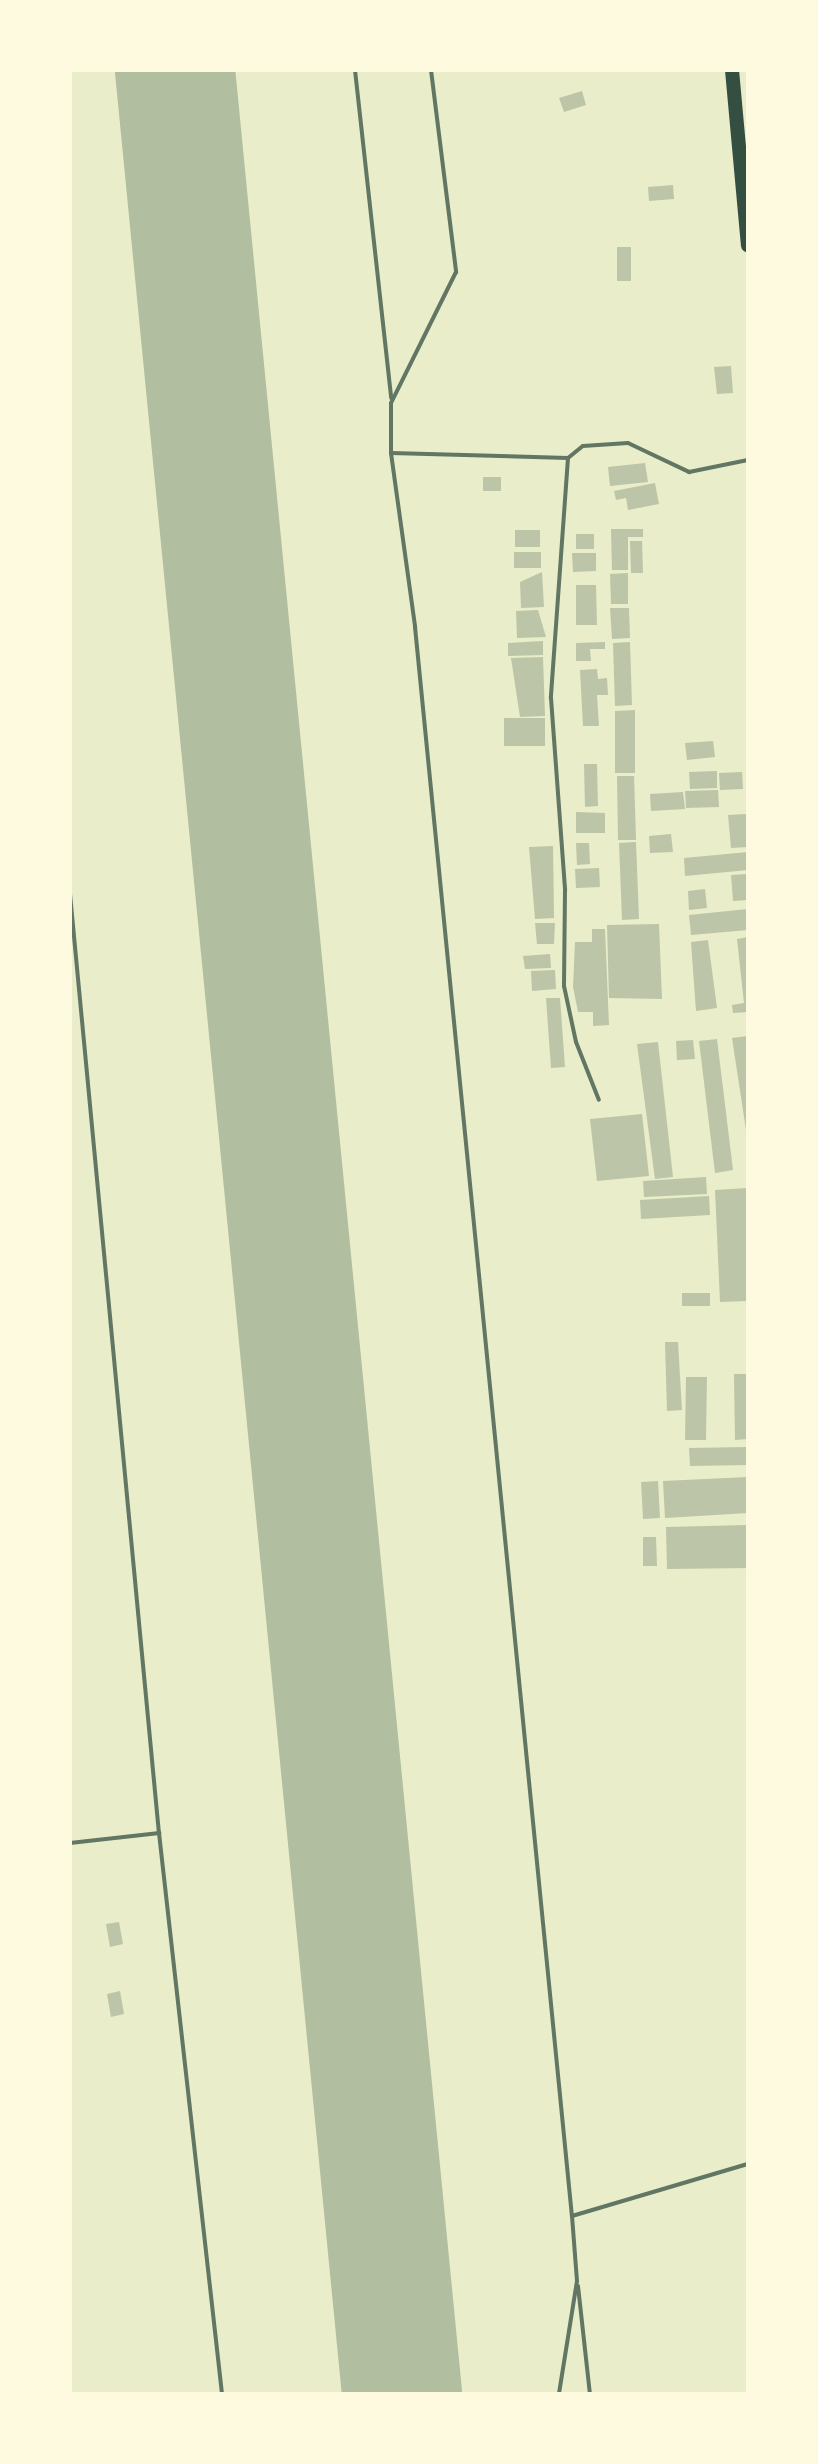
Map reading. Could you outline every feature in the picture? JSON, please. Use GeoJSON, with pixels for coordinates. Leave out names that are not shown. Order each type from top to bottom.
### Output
{"type":"FeatureCollection","features":[{"type":"Feature","properties":{"kind":"highway"},"geometry":{"type":"LineString","coordinates":[[732,70],[748,245]]}},
{"type":"Feature","properties":{"kind":"lane"},"geometry":{"type":"LineString","coordinates":[[355,70],[391,402],[391,453],[415,627],[590,2394]]}},
{"type":"Feature","properties":{"kind":"lane"},"geometry":{"type":"LineString","coordinates":[[391,402],[456,272],[431,70]]}},
{"type":"Feature","properties":{"kind":"lane"},"geometry":{"type":"LineString","coordinates":[[391,453],[568,458],[583,446],[628,443],[689,472],[748,460]]}},
{"type":"Feature","properties":{"kind":"lane"},"geometry":{"type":"LineString","coordinates":[[568,458],[552,698],[565,890],[564,986],[576,1042],[598,1100]]}},
{"type":"Feature","properties":{"kind":"lane"},"geometry":{"type":"LineString","coordinates":[[70,894],[159,1833],[222,2394]]}},
{"type":"Feature","properties":{"kind":"lane"},"geometry":{"type":"LineString","coordinates":[[70,1844],[159,1833]]}},
{"type":"Feature","properties":{"kind":"lane"},"geometry":{"type":"LineString","coordinates":[[572,2216],[748,2164]]}},
{"type":"Feature","properties":{"kind":"lane"},"geometry":{"type":"LineString","coordinates":[[559,2394],[577,2282]]}},
{"type":"Feature","properties":{"kind":"building"},"geometry":{"type":"Polygon","coordinates":[[[582,91],[586,105],[564,112],[559,98],[582,91]]]}},
{"type":"Feature","properties":{"kind":"building"},"geometry":{"type":"Polygon","coordinates":[[[673,185],[674,199],[649,201],[648,187],[673,185]]]}},
{"type":"Feature","properties":{"kind":"building"},"geometry":{"type":"Polygon","coordinates":[[[617,247],[631,247],[631,281],[617,281],[617,247]]]}},
{"type":"Feature","properties":{"kind":"building"},"geometry":{"type":"Polygon","coordinates":[[[731,366],[733,393],[717,394],[714,367],[731,366]]]}},
{"type":"Feature","properties":{"kind":"building"},"geometry":{"type":"Polygon","coordinates":[[[645,463],[648,482],[610,486],[608,467],[645,463]]]}},
{"type":"Feature","properties":{"kind":"building"},"geometry":{"type":"Polygon","coordinates":[[[483,477],[501,477],[501,491],[483,491],[483,477]]]}},
{"type":"Feature","properties":{"kind":"building"},"geometry":{"type":"Polygon","coordinates":[[[655,483],[659,504],[628,510],[626,498],[616,500],[614,491],[655,483]]]}},
{"type":"Feature","properties":{"kind":"building"},"geometry":{"type":"Polygon","coordinates":[[[611,529],[643,529],[643,537],[628,537],[628,570],[612,570],[611,529]]]}},
{"type":"Feature","properties":{"kind":"building"},"geometry":{"type":"Polygon","coordinates":[[[515,530],[540,530],[540,547],[515,547],[515,530]]]}},
{"type":"Feature","properties":{"kind":"building"},"geometry":{"type":"Polygon","coordinates":[[[576,534],[594,534],[594,549],[576,549],[576,534]]]}},
{"type":"Feature","properties":{"kind":"building"},"geometry":{"type":"Polygon","coordinates":[[[630,541],[642,541],[643,573],[631,573],[630,541]]]}},
{"type":"Feature","properties":{"kind":"building"},"geometry":{"type":"Polygon","coordinates":[[[514,552],[541,552],[541,568],[514,568],[514,552]]]}},
{"type":"Feature","properties":{"kind":"building"},"geometry":{"type":"Polygon","coordinates":[[[572,553],[596,553],[596,571],[573,572],[572,553]]]}},
{"type":"Feature","properties":{"kind":"building"},"geometry":{"type":"Polygon","coordinates":[[[542,572],[544,607],[521,608],[520,582],[542,572]]]}},
{"type":"Feature","properties":{"kind":"building"},"geometry":{"type":"Polygon","coordinates":[[[628,573],[628,604],[611,604],[610,574],[628,573]]]}},
{"type":"Feature","properties":{"kind":"building"},"geometry":{"type":"Polygon","coordinates":[[[576,585],[596,585],[597,625],[576,625],[576,585]]]}},
{"type":"Feature","properties":{"kind":"building"},"geometry":{"type":"Polygon","coordinates":[[[610,608],[629,608],[630,638],[612,639],[610,608]]]}},
{"type":"Feature","properties":{"kind":"building"},"geometry":{"type":"Polygon","coordinates":[[[538,610],[546,637],[517,638],[516,611],[538,610]]]}},
{"type":"Feature","properties":{"kind":"building"},"geometry":{"type":"Polygon","coordinates":[[[543,641],[543,655],[508,656],[508,643],[543,641]]]}},
{"type":"Feature","properties":{"kind":"building"},"geometry":{"type":"Polygon","coordinates":[[[605,642],[605,649],[590,649],[591,661],[576,661],[576,643],[605,642]]]}},
{"type":"Feature","properties":{"kind":"building"},"geometry":{"type":"Polygon","coordinates":[[[630,642],[632,705],[615,706],[613,643],[630,642]]]}},
{"type":"Feature","properties":{"kind":"building"},"geometry":{"type":"Polygon","coordinates":[[[543,657],[545,716],[520,717],[511,658],[543,657]]]}},
{"type":"Feature","properties":{"kind":"building"},"geometry":{"type":"Polygon","coordinates":[[[597,669],[598,679],[607,678],[608,695],[597,695],[599,726],[583,726],[580,670],[597,669]]]}},
{"type":"Feature","properties":{"kind":"building"},"geometry":{"type":"Polygon","coordinates":[[[635,710],[635,773],[615,773],[615,711],[635,710]]]}},
{"type":"Feature","properties":{"kind":"building"},"geometry":{"type":"Polygon","coordinates":[[[504,718],[545,718],[545,746],[504,746],[504,718]]]}},
{"type":"Feature","properties":{"kind":"building"},"geometry":{"type":"Polygon","coordinates":[[[713,741],[715,757],[687,760],[685,743],[713,741]]]}},
{"type":"Feature","properties":{"kind":"building"},"geometry":{"type":"Polygon","coordinates":[[[584,764],[597,764],[598,806],[585,807],[584,764]]]}},
{"type":"Feature","properties":{"kind":"building"},"geometry":{"type":"Polygon","coordinates":[[[717,771],[717,788],[690,789],[689,772],[717,771]]]}},
{"type":"Feature","properties":{"kind":"building"},"geometry":{"type":"Polygon","coordinates":[[[742,772],[743,789],[720,790],[719,773],[742,772]]]}},
{"type":"Feature","properties":{"kind":"building"},"geometry":{"type":"Polygon","coordinates":[[[617,776],[634,776],[636,840],[618,840],[617,776]]]}},
{"type":"Feature","properties":{"kind":"building"},"geometry":{"type":"Polygon","coordinates":[[[718,790],[719,807],[686,808],[685,791],[718,790]]]}},
{"type":"Feature","properties":{"kind":"building"},"geometry":{"type":"Polygon","coordinates":[[[683,792],[685,809],[651,811],[650,794],[683,792]]]}},
{"type":"Feature","properties":{"kind":"building"},"geometry":{"type":"Polygon","coordinates":[[[576,812],[605,813],[605,833],[576,833],[576,812]]]}},
{"type":"Feature","properties":{"kind":"building"},"geometry":{"type":"Polygon","coordinates":[[[746,814],[748,847],[731,848],[728,815],[746,814]]]}},
{"type":"Feature","properties":{"kind":"building"},"geometry":{"type":"Polygon","coordinates":[[[671,834],[673,852],[650,853],[649,836],[671,834]]]}},
{"type":"Feature","properties":{"kind":"building"},"geometry":{"type":"Polygon","coordinates":[[[636,842],[639,919],[622,920],[619,843],[636,842]]]}},
{"type":"Feature","properties":{"kind":"building"},"geometry":{"type":"Polygon","coordinates":[[[576,843],[589,843],[590,864],[577,865],[576,843]]]}},
{"type":"Feature","properties":{"kind":"building"},"geometry":{"type":"Polygon","coordinates":[[[553,846],[554,918],[535,919],[529,847],[553,846]]]}},
{"type":"Feature","properties":{"kind":"building"},"geometry":{"type":"Polygon","coordinates":[[[748,852],[748,870],[685,876],[684,858],[748,852]]]}},
{"type":"Feature","properties":{"kind":"building"},"geometry":{"type":"Polygon","coordinates":[[[599,868],[600,887],[576,888],[575,869],[599,868]]]}},
{"type":"Feature","properties":{"kind":"building"},"geometry":{"type":"Polygon","coordinates":[[[748,874],[748,900],[733,901],[731,875],[748,874]]]}},
{"type":"Feature","properties":{"kind":"building"},"geometry":{"type":"Polygon","coordinates":[[[705,889],[707,908],[689,910],[688,891],[705,889]]]}},
{"type":"Feature","properties":{"kind":"building"},"geometry":{"type":"Polygon","coordinates":[[[748,909],[748,930],[691,935],[689,915],[748,909]]]}},
{"type":"Feature","properties":{"kind":"building"},"geometry":{"type":"Polygon","coordinates":[[[535,923],[555,923],[554,944],[537,944],[535,923]]]}},
{"type":"Feature","properties":{"kind":"building"},"geometry":{"type":"Polygon","coordinates":[[[659,924],[662,999],[609,998],[607,925],[659,924]]]}},
{"type":"Feature","properties":{"kind":"building"},"geometry":{"type":"Polygon","coordinates":[[[592,929],[605,929],[609,1025],[593,1026],[593,1012],[578,1012],[573,987],[575,942],[592,942],[592,929]]]}},
{"type":"Feature","properties":{"kind":"building"},"geometry":{"type":"Polygon","coordinates":[[[748,937],[748,1012],[733,1013],[732,1005],[744,1003],[737,939],[748,937]]]}},
{"type":"Feature","properties":{"kind":"building"},"geometry":{"type":"Polygon","coordinates":[[[708,940],[717,1008],[696,1011],[691,942],[708,940]]]}},
{"type":"Feature","properties":{"kind":"building"},"geometry":{"type":"Polygon","coordinates":[[[550,954],[551,968],[525,969],[523,956],[550,954]]]}},
{"type":"Feature","properties":{"kind":"building"},"geometry":{"type":"Polygon","coordinates":[[[555,970],[556,989],[532,991],[531,971],[555,970]]]}},
{"type":"Feature","properties":{"kind":"building"},"geometry":{"type":"Polygon","coordinates":[[[546,998],[560,998],[565,1067],[551,1068],[546,998]]]}},
{"type":"Feature","properties":{"kind":"building"},"geometry":{"type":"Polygon","coordinates":[[[748,1036],[748,1130],[746,1130],[732,1038],[748,1036]]]}},
{"type":"Feature","properties":{"kind":"building"},"geometry":{"type":"Polygon","coordinates":[[[717,1039],[733,1170],[715,1173],[699,1041],[717,1039]]]}},
{"type":"Feature","properties":{"kind":"building"},"geometry":{"type":"Polygon","coordinates":[[[693,1040],[695,1059],[677,1060],[676,1041],[693,1040]]]}},
{"type":"Feature","properties":{"kind":"building"},"geometry":{"type":"Polygon","coordinates":[[[658,1042],[673,1177],[655,1179],[637,1044],[658,1042]]]}},
{"type":"Feature","properties":{"kind":"building"},"geometry":{"type":"Polygon","coordinates":[[[642,1114],[649,1176],[597,1181],[590,1119],[642,1114]]]}},
{"type":"Feature","properties":{"kind":"building"},"geometry":{"type":"Polygon","coordinates":[[[706,1177],[707,1194],[644,1197],[643,1181],[706,1177]]]}},
{"type":"Feature","properties":{"kind":"building"},"geometry":{"type":"Polygon","coordinates":[[[748,1188],[748,1301],[720,1302],[715,1190],[748,1188]]]}},
{"type":"Feature","properties":{"kind":"building"},"geometry":{"type":"Polygon","coordinates":[[[709,1196],[710,1215],[641,1219],[640,1200],[709,1196]]]}},
{"type":"Feature","properties":{"kind":"building"},"geometry":{"type":"Polygon","coordinates":[[[682,1293],[710,1293],[710,1306],[682,1306],[682,1293]]]}},
{"type":"Feature","properties":{"kind":"building"},"geometry":{"type":"Polygon","coordinates":[[[665,1342],[678,1342],[682,1410],[667,1411],[665,1342]]]}},
{"type":"Feature","properties":{"kind":"building"},"geometry":{"type":"Polygon","coordinates":[[[734,1374],[748,1374],[748,1439],[735,1440],[734,1374]]]}},
{"type":"Feature","properties":{"kind":"building"},"geometry":{"type":"Polygon","coordinates":[[[686,1377],[707,1377],[706,1440],[685,1440],[686,1377]]]}},
{"type":"Feature","properties":{"kind":"building"},"geometry":{"type":"Polygon","coordinates":[[[748,1447],[748,1465],[690,1466],[689,1448],[748,1447]]]}},
{"type":"Feature","properties":{"kind":"building"},"geometry":{"type":"Polygon","coordinates":[[[748,1477],[748,1513],[665,1518],[663,1481],[748,1477]]]}},
{"type":"Feature","properties":{"kind":"building"},"geometry":{"type":"Polygon","coordinates":[[[658,1481],[660,1518],[643,1519],[641,1482],[658,1481]]]}},
{"type":"Feature","properties":{"kind":"building"},"geometry":{"type":"Polygon","coordinates":[[[748,1525],[748,1568],[667,1569],[666,1527],[748,1525]]]}},
{"type":"Feature","properties":{"kind":"building"},"geometry":{"type":"Polygon","coordinates":[[[643,1537],[656,1537],[657,1566],[643,1566],[643,1537]]]}},
{"type":"Feature","properties":{"kind":"building"},"geometry":{"type":"Polygon","coordinates":[[[119,1922],[123,1944],[110,1947],[106,1924],[119,1922]]]}},
{"type":"Feature","properties":{"kind":"building"},"geometry":{"type":"Polygon","coordinates":[[[120,1991],[124,2014],[111,2017],[107,1994],[120,1991]]]}},
{"type":"Feature","properties":{"kind":"runway"},"geometry":{"type":"LineString","coordinates":[[175,70],[402,2394]]}}]}
